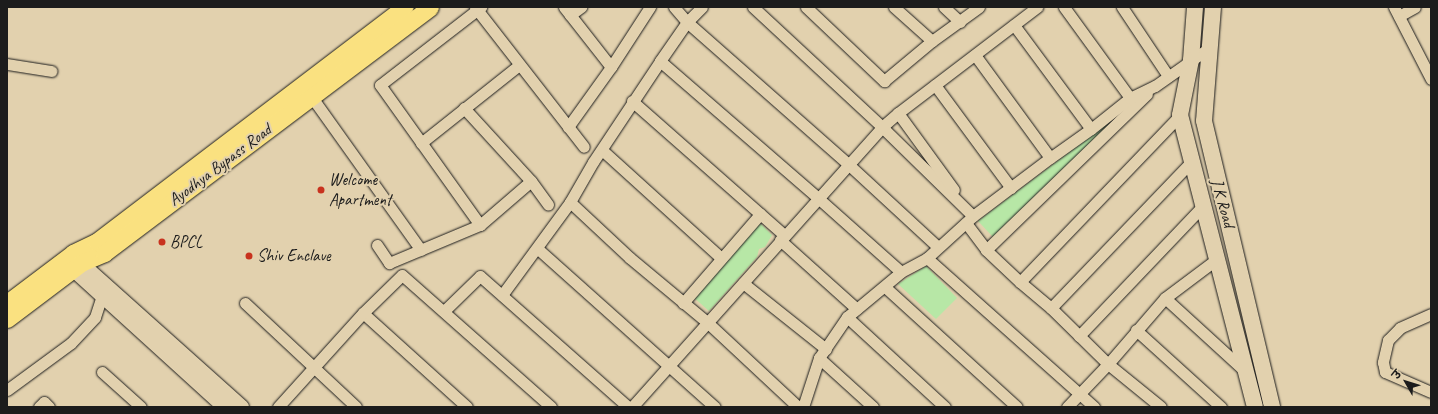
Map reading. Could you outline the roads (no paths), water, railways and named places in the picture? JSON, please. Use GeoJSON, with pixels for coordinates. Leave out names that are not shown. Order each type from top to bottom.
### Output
{"type":"FeatureCollection","features":[{"type":"Feature","properties":{"kind":"main road","name":"Ayodhya Bypass Road"},"geometry":{"type":"LineString","coordinates":[[7,319],[96,242],[405,7]]}},
{"type":"Feature","properties":{"kind":"main road","name":"Ayodhya Bypass Road"},"geometry":{"type":"LineString","coordinates":[[7,303],[72,262],[104,253],[430,7]]}},
{"type":"Feature","properties":{"kind":"main road"},"geometry":{"type":"LineString","coordinates":[[1195,8],[1213,8]]}},
{"type":"Feature","properties":{"kind":"main road","name":"J K Road"},"geometry":{"type":"LineString","coordinates":[[1195,8],[1191,60],[1180,115],[1218,258],[1255,407]]}},
{"type":"Feature","properties":{"kind":"main road","name":"J K Road"},"geometry":{"type":"LineString","coordinates":[[1213,8],[1204,121],[1272,407]]}},
{"type":"Feature","properties":{"kind":"street"},"geometry":{"type":"LineString","coordinates":[[581,7],[567,11],[611,66]]}},
{"type":"Feature","properties":{"kind":"street"},"geometry":{"type":"LineString","coordinates":[[568,127],[650,7]]}},
{"type":"Feature","properties":{"kind":"street"},"geometry":{"type":"LineString","coordinates":[[674,7],[687,22],[848,164],[938,247]]}},
{"type":"Feature","properties":{"kind":"street"},"geometry":{"type":"LineString","coordinates":[[502,295],[538,248],[570,202],[632,101],[687,22],[702,7]]}},
{"type":"Feature","properties":{"kind":"street"},"geometry":{"type":"LineString","coordinates":[[753,7],[882,127],[970,220]]}},
{"type":"Feature","properties":{"kind":"street"},"geometry":{"type":"LineString","coordinates":[[806,7],[884,81],[932,41],[979,7]]}},
{"type":"Feature","properties":{"kind":"street"},"geometry":{"type":"LineString","coordinates":[[894,7],[932,41]]}},
{"type":"Feature","properties":{"kind":"street"},"geometry":{"type":"LineString","coordinates":[[944,7],[960,22]]}},
{"type":"Feature","properties":{"kind":"street"},"geometry":{"type":"LineString","coordinates":[[632,407],[668,364],[708,323],[882,127],[898,113],[1037,7]]}},
{"type":"Feature","properties":{"kind":"street"},"geometry":{"type":"LineString","coordinates":[[1064,7],[1130,98]]}},
{"type":"Feature","properties":{"kind":"street"},"geometry":{"type":"LineString","coordinates":[[1415,7],[1397,12],[1431,79]]}},
{"type":"Feature","properties":{"kind":"street"},"geometry":{"type":"LineString","coordinates":[[480,225],[380,85],[478,8],[519,65],[584,147]]}},
{"type":"Feature","properties":{"kind":"street"},"geometry":{"type":"LineString","coordinates":[[1127,9],[1168,76]]}},
{"type":"Feature","properties":{"kind":"street"},"geometry":{"type":"LineString","coordinates":[[1014,25],[1091,129]]}},
{"type":"Feature","properties":{"kind":"street"},"geometry":{"type":"LineString","coordinates":[[986,250],[1155,86],[1209,48]]}},
{"type":"Feature","properties":{"kind":"street"},"geometry":{"type":"LineString","coordinates":[[975,54],[1050,158]]}},
{"type":"Feature","properties":{"kind":"street"},"geometry":{"type":"LineString","coordinates":[[660,61],[901,272]]}},
{"type":"Feature","properties":{"kind":"street"},"geometry":{"type":"LineString","coordinates":[[7,64],[51,71]]}},
{"type":"Feature","properties":{"kind":"street"},"geometry":{"type":"LineString","coordinates":[[421,143],[519,65]]}},
{"type":"Feature","properties":{"kind":"street"},"geometry":{"type":"LineString","coordinates":[[935,85],[1011,188]]}},
{"type":"Feature","properties":{"kind":"street"},"geometry":{"type":"LineString","coordinates":[[803,407],[822,354],[847,317],[885,287],[901,272],[927,258],[970,220],[1130,98],[1155,86]]}},
{"type":"Feature","properties":{"kind":"street"},"geometry":{"type":"LineString","coordinates":[[311,96],[421,250]]}},
{"type":"Feature","properties":{"kind":"street"},"geometry":{"type":"LineString","coordinates":[[632,101],[760,214],[782,238],[857,309]]}},
{"type":"Feature","properties":{"kind":"street"},"geometry":{"type":"LineString","coordinates":[[464,108],[530,181],[548,204]]}},
{"type":"Feature","properties":{"kind":"street"},"geometry":{"type":"LineString","coordinates":[[898,113],[970,220],[986,250],[1020,282],[1051,308],[1108,364],[1161,407]]}},
{"type":"Feature","properties":{"kind":"street"},"geometry":{"type":"LineString","coordinates":[[1020,282],[1180,115]]}},
{"type":"Feature","properties":{"kind":"street"},"geometry":{"type":"LineString","coordinates":[[602,150],[721,258]]}},
{"type":"Feature","properties":{"kind":"street"},"geometry":{"type":"LineString","coordinates":[[1051,308],[1192,161]]}},
{"type":"Feature","properties":{"kind":"street"},"geometry":{"type":"LineString","coordinates":[[377,245],[389,263],[421,250],[480,225],[530,181]]}},
{"type":"Feature","properties":{"kind":"street"},"geometry":{"type":"LineString","coordinates":[[570,202],[630,258],[708,323],[798,407]]}},
{"type":"Feature","properties":{"kind":"street"},"geometry":{"type":"LineString","coordinates":[[1079,336],[1203,206]]}},
{"type":"Feature","properties":{"kind":"street"},"geometry":{"type":"LineString","coordinates":[[684,303],[760,214]]}},
{"type":"Feature","properties":{"kind":"street"},"geometry":{"type":"LineString","coordinates":[[538,248],[715,407]]}},
{"type":"Feature","properties":{"kind":"street"},"geometry":{"type":"LineString","coordinates":[[927,258],[1094,407]]}},
{"type":"Feature","properties":{"kind":"street"},"geometry":{"type":"LineString","coordinates":[[1067,407],[1108,364],[1165,298],[1218,258]]}},
{"type":"Feature","properties":{"kind":"street"},"geometry":{"type":"LineString","coordinates":[[72,262],[224,407]]}},
{"type":"Feature","properties":{"kind":"street"},"geometry":{"type":"LineString","coordinates":[[278,407],[364,313],[402,275],[551,407]]}},
{"type":"Feature","properties":{"kind":"street"},"geometry":{"type":"LineString","coordinates":[[444,312],[480,276],[628,407]]}},
{"type":"Feature","properties":{"kind":"street"},"geometry":{"type":"LineString","coordinates":[[743,284],[822,354],[873,407]]}},
{"type":"Feature","properties":{"kind":"street"},"geometry":{"type":"LineString","coordinates":[[885,287],[1017,407]]}},
{"type":"Feature","properties":{"kind":"street"},"geometry":{"type":"LineString","coordinates":[[7,390],[70,343],[94,317],[104,291]]}},
{"type":"Feature","properties":{"kind":"street"},"geometry":{"type":"LineString","coordinates":[[104,291],[242,407]]}},
{"type":"Feature","properties":{"kind":"street"},"geometry":{"type":"LineString","coordinates":[[1165,298],[1245,371]]}},
{"type":"Feature","properties":{"kind":"street"},"geometry":{"type":"LineString","coordinates":[[245,303],[356,407]]}},
{"type":"Feature","properties":{"kind":"street"},"geometry":{"type":"LineString","coordinates":[[364,313],[467,407]]}},
{"type":"Feature","properties":{"kind":"street"},"geometry":{"type":"LineString","coordinates":[[1431,314],[1400,328],[1388,340],[1383,362],[1385,372],[1431,392]]}},
{"type":"Feature","properties":{"kind":"street"},"geometry":{"type":"LineString","coordinates":[[847,317],[945,407]]}},
{"type":"Feature","properties":{"kind":"street"},"geometry":{"type":"LineString","coordinates":[[1136,330],[1221,407]]}},
{"type":"Feature","properties":{"kind":"street"},"geometry":{"type":"LineString","coordinates":[[102,372],[141,407]]}},
{"type":"Feature","properties":{"kind":"place","name":"Welcome Apartment"},"geometry":{"type":"Point","coordinates":[321,190]}},
{"type":"Feature","properties":{"kind":"place","name":"BPCL"},"geometry":{"type":"Point","coordinates":[162,242]}},
{"type":"Feature","properties":{"kind":"place","name":"Shiv Enclave"},"geometry":{"type":"Point","coordinates":[249,256]}}]}
